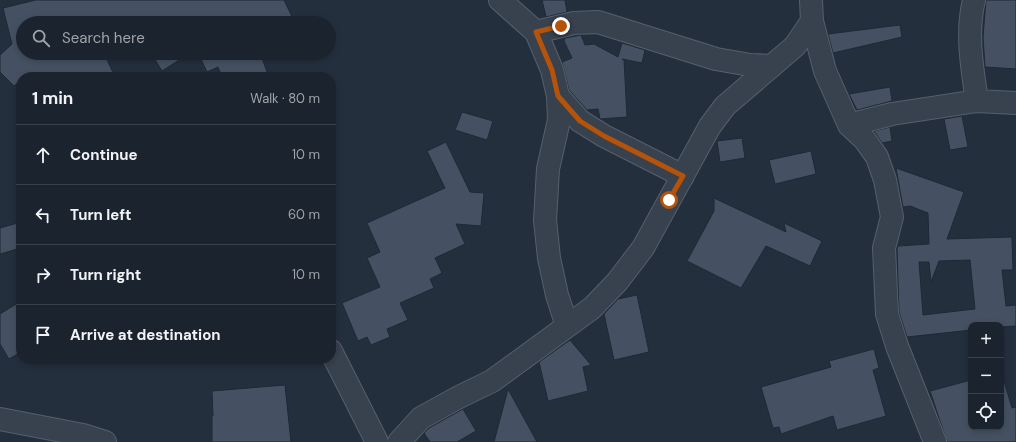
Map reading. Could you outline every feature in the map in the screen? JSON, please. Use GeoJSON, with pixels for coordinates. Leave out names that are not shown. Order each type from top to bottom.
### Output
{"type":"FeatureCollection","features":[{"type":"Feature","properties":{"kind":"street"},"geometry":{"type":"LineString","coordinates":[[500,0],[536,32],[552,70],[558,96],[559,120],[548,169],[545,220],[557,295],[567,326]]}},
{"type":"Feature","properties":{"kind":"street"},"geometry":{"type":"LineString","coordinates":[[974,0],[971,15],[973,73],[977,100]]}},
{"type":"Feature","properties":{"kind":"street"},"geometry":{"type":"LineString","coordinates":[[399,442],[421,418],[492,381],[592,308],[643,248],[710,126],[725,106],[796,46],[811,10]]}},
{"type":"Feature","properties":{"kind":"street"},"geometry":{"type":"LineString","coordinates":[[811,10],[825,71],[849,125],[865,140],[877,157],[885,180],[892,217],[884,248],[887,314],[897,346],[935,442]]}},
{"type":"Feature","properties":{"kind":"street"},"geometry":{"type":"LineString","coordinates":[[536,32],[574,23],[598,22],[716,59],[750,65],[772,66]]}},
{"type":"Feature","properties":{"kind":"street"},"geometry":{"type":"LineString","coordinates":[[558,96],[580,121],[604,136],[683,176]]}},
{"type":"Feature","properties":{"kind":"street"},"geometry":{"type":"LineString","coordinates":[[849,125],[892,114],[977,100],[1016,103]]}},
{"type":"Feature","properties":{"kind":"street"},"geometry":{"type":"LineString","coordinates":[[336,361],[377,442]]}},
{"type":"Feature","properties":{"kind":"street"},"geometry":{"type":"LineString","coordinates":[[0,419],[83,435],[105,442]]}},
{"type":"Feature","properties":{"kind":"building"},"geometry":{"type":"Polygon","coordinates":[[[36,0],[284,0],[292,16],[16,16],[16,60],[107,60],[113,72],[16,72],[16,84],[14,86],[0,72],[0,55],[12,44],[3,8],[36,0]]]}},
{"type":"Feature","properties":{"kind":"building"},"geometry":{"type":"Polygon","coordinates":[[[542,0],[565,0],[567,12],[546,17],[542,0]]]}},
{"type":"Feature","properties":{"kind":"building"},"geometry":{"type":"Polygon","coordinates":[[[986,0],[1016,0],[1016,69],[985,67],[983,37],[986,0]]]}},
{"type":"Feature","properties":{"kind":"building"},"geometry":{"type":"Polygon","coordinates":[[[900,25],[902,37],[833,53],[828,34],[900,25]]]}},
{"type":"Feature","properties":{"kind":"building"},"geometry":{"type":"Polygon","coordinates":[[[581,35],[585,45],[594,44],[618,57],[622,43],[645,50],[642,63],[622,59],[624,60],[627,117],[600,119],[598,109],[587,110],[569,90],[562,62],[572,58],[564,41],[565,38],[581,35]]]}},
{"type":"Feature","properties":{"kind":"building"},"geometry":{"type":"Polygon","coordinates":[[[155,60],[179,60],[162,71],[155,60]]]}},
{"type":"Feature","properties":{"kind":"building"},"geometry":{"type":"Polygon","coordinates":[[[201,60],[263,60],[267,72],[220,72],[218,67],[207,72],[201,60]]]}},
{"type":"Feature","properties":{"kind":"building"},"geometry":{"type":"Polygon","coordinates":[[[890,87],[892,101],[857,110],[849,94],[890,87]]]}},
{"type":"Feature","properties":{"kind":"building"},"geometry":{"type":"Polygon","coordinates":[[[462,112],[493,121],[487,140],[455,130],[462,112]]]}},
{"type":"Feature","properties":{"kind":"building"},"geometry":{"type":"Polygon","coordinates":[[[962,116],[968,147],[950,150],[944,119],[962,116]]]}},
{"type":"Feature","properties":{"kind":"building"},"geometry":{"type":"Polygon","coordinates":[[[890,127],[892,141],[882,143],[874,131],[890,127]]]}},
{"type":"Feature","properties":{"kind":"building"},"geometry":{"type":"Polygon","coordinates":[[[742,138],[745,158],[720,162],[717,141],[742,138]]]}},
{"type":"Feature","properties":{"kind":"building"},"geometry":{"type":"Polygon","coordinates":[[[446,142],[470,192],[484,193],[481,226],[456,224],[465,244],[435,258],[442,273],[430,279],[434,288],[400,303],[408,320],[387,329],[390,337],[371,345],[367,337],[358,341],[342,303],[380,287],[367,258],[380,252],[367,223],[445,188],[427,151],[446,142]]]}},
{"type":"Feature","properties":{"kind":"building"},"geometry":{"type":"Polygon","coordinates":[[[811,151],[816,174],[775,184],[769,160],[811,151]]]}},
{"type":"Feature","properties":{"kind":"building"},"geometry":{"type":"Polygon","coordinates":[[[896,168],[964,192],[947,239],[1012,237],[1013,270],[1002,270],[1006,306],[1016,305],[1016,326],[1004,327],[1004,322],[968,322],[968,330],[907,337],[899,312],[897,249],[898,246],[929,244],[928,213],[910,206],[903,207],[896,168]],[[970,260],[939,261],[931,282],[929,262],[919,262],[923,315],[975,309],[970,260]]]}},
{"type":"Feature","properties":{"kind":"building"},"geometry":{"type":"Polygon","coordinates":[[[714,198],[786,232],[784,223],[822,241],[810,266],[766,246],[741,288],[687,261],[714,211],[714,198]]]}},
{"type":"Feature","properties":{"kind":"building"},"geometry":{"type":"Polygon","coordinates":[[[16,223],[16,249],[0,254],[0,228],[16,223]]]}},
{"type":"Feature","properties":{"kind":"building"},"geometry":{"type":"Polygon","coordinates":[[[637,295],[649,352],[614,360],[604,314],[618,299],[637,295]]]}},
{"type":"Feature","properties":{"kind":"building"},"geometry":{"type":"Polygon","coordinates":[[[16,304],[16,355],[9,359],[0,344],[0,314],[16,304]]]}},
{"type":"Feature","properties":{"kind":"building"},"geometry":{"type":"Polygon","coordinates":[[[570,340],[591,365],[583,367],[588,391],[548,401],[539,362],[570,340]]]}},
{"type":"Feature","properties":{"kind":"building"},"geometry":{"type":"Polygon","coordinates":[[[874,349],[879,368],[873,370],[886,416],[837,430],[833,416],[781,434],[779,427],[773,428],[761,387],[831,367],[829,361],[874,349]]]}},
{"type":"Feature","properties":{"kind":"building"},"geometry":{"type":"Polygon","coordinates":[[[968,381],[968,430],[1004,430],[1004,381],[1012,408],[1016,407],[1016,442],[947,442],[930,391],[968,381]]]}},
{"type":"Feature","properties":{"kind":"building"},"geometry":{"type":"Polygon","coordinates":[[[285,385],[291,442],[212,442],[212,391],[285,385]]]}},
{"type":"Feature","properties":{"kind":"building"},"geometry":{"type":"Polygon","coordinates":[[[508,389],[537,442],[494,442],[508,389]]]}},
{"type":"Feature","properties":{"kind":"building"},"geometry":{"type":"Polygon","coordinates":[[[463,409],[476,431],[457,442],[430,442],[424,433],[429,428],[463,409]]]}},
{"type":"Feature","properties":{"kind":"route"},"geometry":{"type":"LineString","coordinates":[[561,26],[536,32],[552,70],[558,96],[580,121],[604,136],[683,176],[669,200]]}}]}
